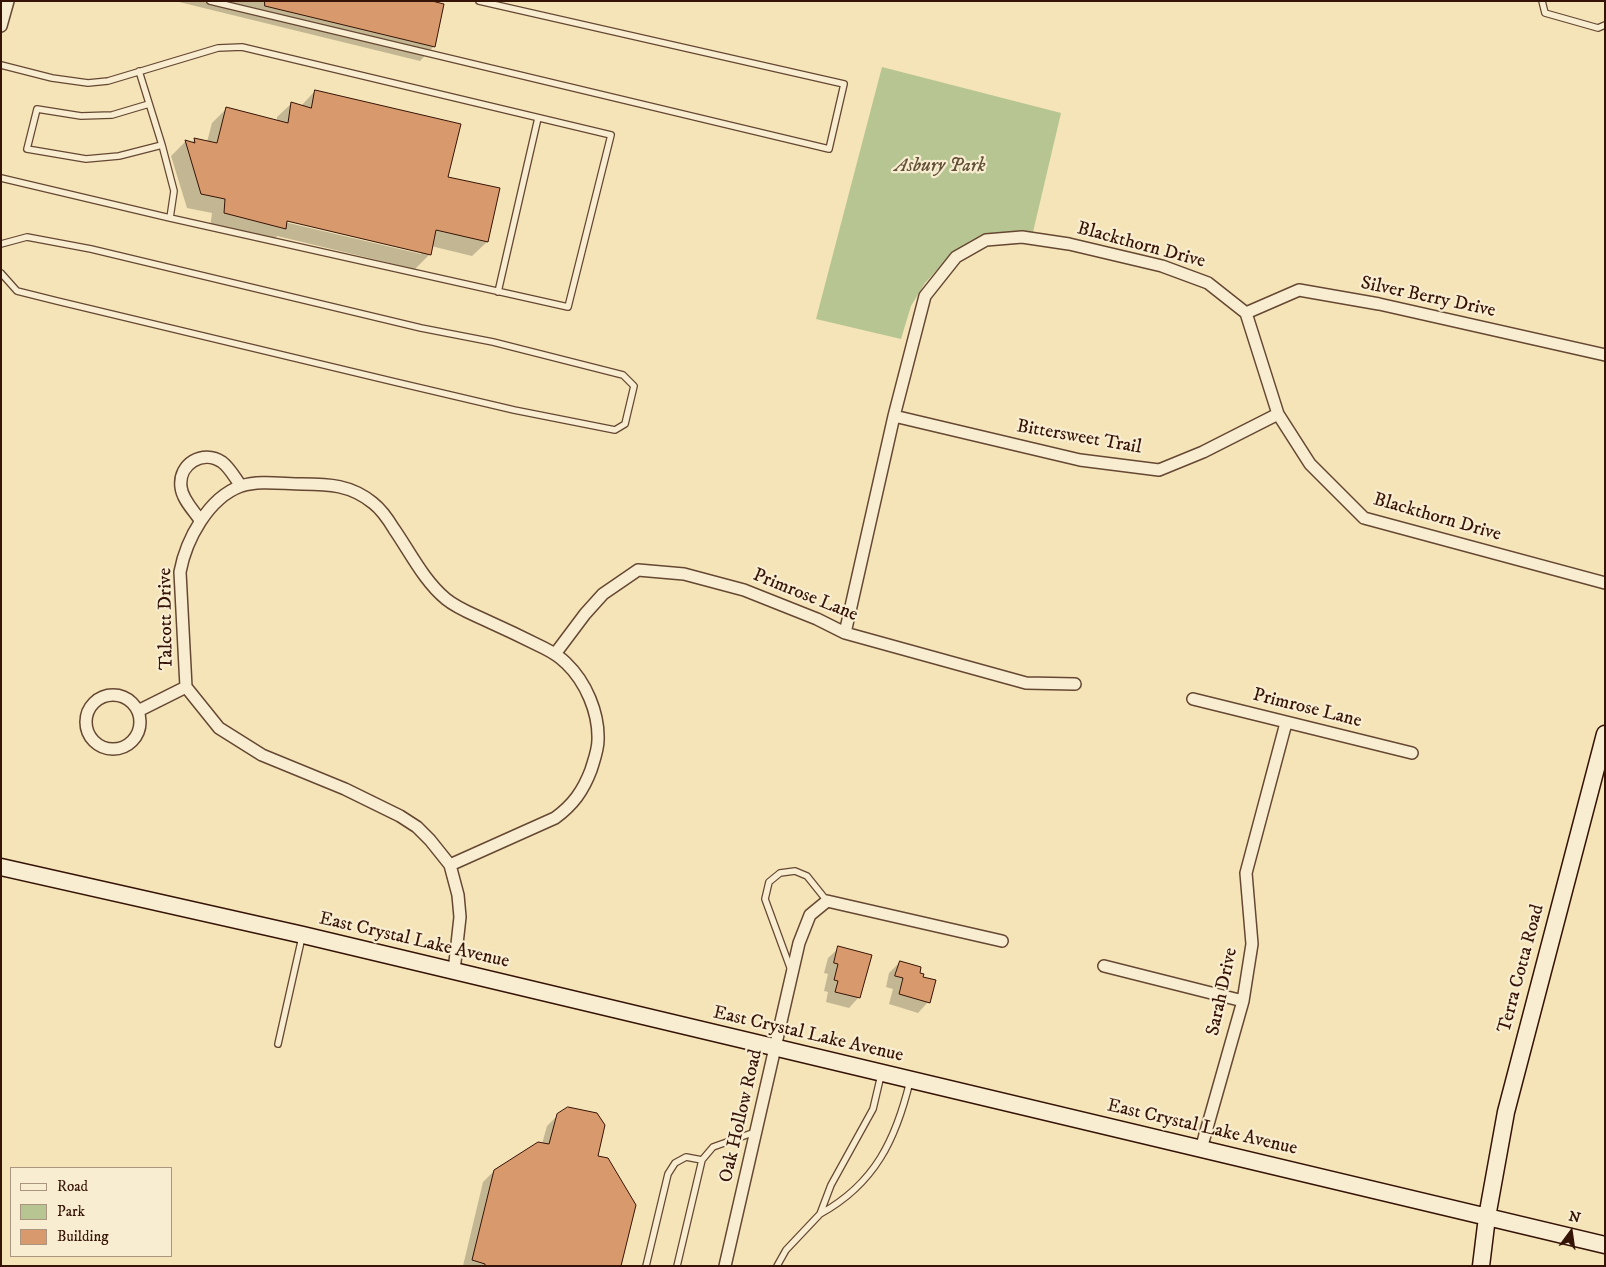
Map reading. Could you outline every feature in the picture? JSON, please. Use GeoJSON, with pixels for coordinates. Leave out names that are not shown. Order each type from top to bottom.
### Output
{"type":"FeatureCollection","features":[{"type":"Feature","properties":{"kind":"street"},"geometry":{"type":"LineString","coordinates":[[1,26],[8,1]]}},
{"type":"Feature","properties":{"kind":"street","name":"Blackthorn Drive"},"geometry":{"type":"LineString","coordinates":[[845,633],[894,416],[926,296],[956,257],[986,240],[1022,237],[1069,244],[1162,266],[1208,283],[1246,313],[1278,414],[1310,464],[1364,518],[1605,583]]}},
{"type":"Feature","properties":{"kind":"street","name":"Silver Berry Drive"},"geometry":{"type":"LineString","coordinates":[[1246,313],[1299,290],[1379,304],[1605,355]]}},
{"type":"Feature","properties":{"kind":"street","name":"Bittersweet Trail"},"geometry":{"type":"LineString","coordinates":[[894,416],[1080,460],[1159,470],[1203,452],[1278,414]]}},
{"type":"Feature","properties":{"kind":"street"},"geometry":{"type":"LineString","coordinates":[[200,520],[182,493],[180,486],[184,472],[190,462],[203,457],[221,461],[227,466],[241,486]]}},
{"type":"Feature","properties":{"kind":"street","name":"Talcott Drive"},"geometry":{"type":"LineString","coordinates":[[258,483],[331,484],[358,492],[381,510],[426,577],[446,599],[459,608],[555,654],[575,673],[589,699],[597,722],[597,749],[582,792],[568,809],[555,818],[450,865],[430,840],[400,816],[345,788],[262,755],[219,728],[186,687],[180,572],[187,547],[200,520],[219,501],[241,486],[258,483]]}},
{"type":"Feature","properties":{"kind":"street","name":"Primrose Lane"},"geometry":{"type":"LineString","coordinates":[[555,654],[585,614],[603,594],[638,570],[684,574],[744,590],[817,619],[845,633],[1026,683],[1075,684]]}},
{"type":"Feature","properties":{"kind":"street"},"geometry":{"type":"LineString","coordinates":[[138,711],[186,687]]}},
{"type":"Feature","properties":{"kind":"street"},"geometry":{"type":"LineString","coordinates":[[119,696],[134,704],[138,711],[139,729],[135,738],[129,744],[120,748],[103,746],[95,742],[90,734],[87,726],[87,717],[95,702],[102,697],[119,696]]}},
{"type":"Feature","properties":{"kind":"street","name":"Primrose Lane"},"geometry":{"type":"LineString","coordinates":[[1193,699],[1412,753]]}},
{"type":"Feature","properties":{"kind":"street","name":"Sarah Drive"},"geometry":{"type":"LineString","coordinates":[[1201,1149],[1243,1001],[1252,944],[1246,873],[1286,723]]}},
{"type":"Feature","properties":{"kind":"street","name":"Terra Cotta Road"},"geometry":{"type":"LineString","coordinates":[[1481,1266],[1487,1217],[1506,1112],[1605,734]]}},
{"type":"Feature","properties":{"kind":"street"},"geometry":{"type":"LineString","coordinates":[[450,865],[458,895],[460,917],[454,971]]}},
{"type":"Feature","properties":{"kind":"street","name":"East Crystal Lake Avenue"},"geometry":{"type":"LineString","coordinates":[[1,867],[303,935],[1605,1245]]}},
{"type":"Feature","properties":{"kind":"street"},"geometry":{"type":"LineString","coordinates":[[828,901],[1002,942]]}},
{"type":"Feature","properties":{"kind":"street","name":"Oak Hollow Road"},"geometry":{"type":"LineString","coordinates":[[725,1266],[799,943],[810,915],[828,901]]}},
{"type":"Feature","properties":{"kind":"street"},"geometry":{"type":"LineString","coordinates":[[1104,966],[1243,1001]]}},
{"type":"Feature","properties":{"kind":"lane"},"geometry":{"type":"LineString","coordinates":[[210,1],[829,149],[844,84],[478,1]]}},
{"type":"Feature","properties":{"kind":"lane"},"geometry":{"type":"LineString","coordinates":[[1542,1],[1545,13],[1598,28],[1605,25]]}},
{"type":"Feature","properties":{"kind":"lane"},"geometry":{"type":"LineString","coordinates":[[1,65],[52,78],[88,83],[108,81],[218,48],[242,47],[611,135],[568,307],[170,218],[1,178]]}},
{"type":"Feature","properties":{"kind":"lane"},"geometry":{"type":"LineString","coordinates":[[139,71],[174,191],[170,218]]}},
{"type":"Feature","properties":{"kind":"lane"},"geometry":{"type":"LineString","coordinates":[[149,104],[112,115],[81,116],[37,109],[27,149],[86,159],[119,156],[162,145]]}},
{"type":"Feature","properties":{"kind":"lane"},"geometry":{"type":"LineString","coordinates":[[498,292],[538,118]]}},
{"type":"Feature","properties":{"kind":"lane"},"geometry":{"type":"LineString","coordinates":[[1,244],[27,237],[91,249],[412,326],[493,342],[623,375],[634,386],[625,424],[615,430],[413,387],[17,291],[1,273]]}},
{"type":"Feature","properties":{"kind":"lane"},"geometry":{"type":"LineString","coordinates":[[792,974],[765,899],[769,882],[780,873],[795,871],[807,876],[828,901]]}},
{"type":"Feature","properties":{"kind":"lane"},"geometry":{"type":"LineString","coordinates":[[278,1044],[303,935]]}},
{"type":"Feature","properties":{"kind":"lane"},"geometry":{"type":"LineString","coordinates":[[820,1214],[831,1185],[873,1109],[881,1073]]}},
{"type":"Feature","properties":{"kind":"lane"},"geometry":{"type":"LineString","coordinates":[[776,1266],[786,1250],[820,1214],[836,1205],[858,1188],[875,1167],[888,1146],[902,1112],[910,1080]]}},
{"type":"Feature","properties":{"kind":"lane"},"geometry":{"type":"LineString","coordinates":[[677,1266],[702,1160],[713,1147],[756,1132]]}},
{"type":"Feature","properties":{"kind":"lane"},"geometry":{"type":"LineString","coordinates":[[646,1266],[668,1174],[676,1163],[686,1157],[702,1160]]}},
{"type":"Feature","properties":{"kind":"green space","name":"Asbury Park"},"geometry":{"type":"Polygon","coordinates":[[[882,67],[1061,113],[1033,232],[984,237],[952,253],[925,283],[911,306],[901,339],[816,319],[882,67]]]}},
{"type":"Feature","properties":{"kind":"building"},"geometry":{"type":"Polygon","coordinates":[[[265,1],[432,1],[444,4],[435,47],[265,6],[265,1]]]}},
{"type":"Feature","properties":{"kind":"building"},"geometry":{"type":"Polygon","coordinates":[[[315,90],[461,124],[448,177],[500,188],[488,242],[436,230],[431,255],[287,221],[286,229],[224,213],[225,199],[201,194],[185,140],[195,143],[194,138],[217,143],[226,107],[288,123],[291,102],[311,108],[315,90]]]}},
{"type":"Feature","properties":{"kind":"building"},"geometry":{"type":"Polygon","coordinates":[[[838,946],[872,955],[860,998],[835,992],[838,981],[834,980],[838,964],[834,963],[838,946]]]}},
{"type":"Feature","properties":{"kind":"building"},"geometry":{"type":"Polygon","coordinates":[[[900,961],[921,967],[920,973],[924,974],[923,977],[936,980],[930,1003],[899,994],[903,978],[895,976],[900,961]]]}},
{"type":"Feature","properties":{"kind":"building"},"geometry":{"type":"Polygon","coordinates":[[[568,1107],[597,1113],[605,1125],[598,1156],[608,1158],[636,1205],[621,1266],[485,1266],[485,1264],[472,1260],[494,1170],[538,1142],[549,1144],[557,1114],[568,1107]]]}}]}
